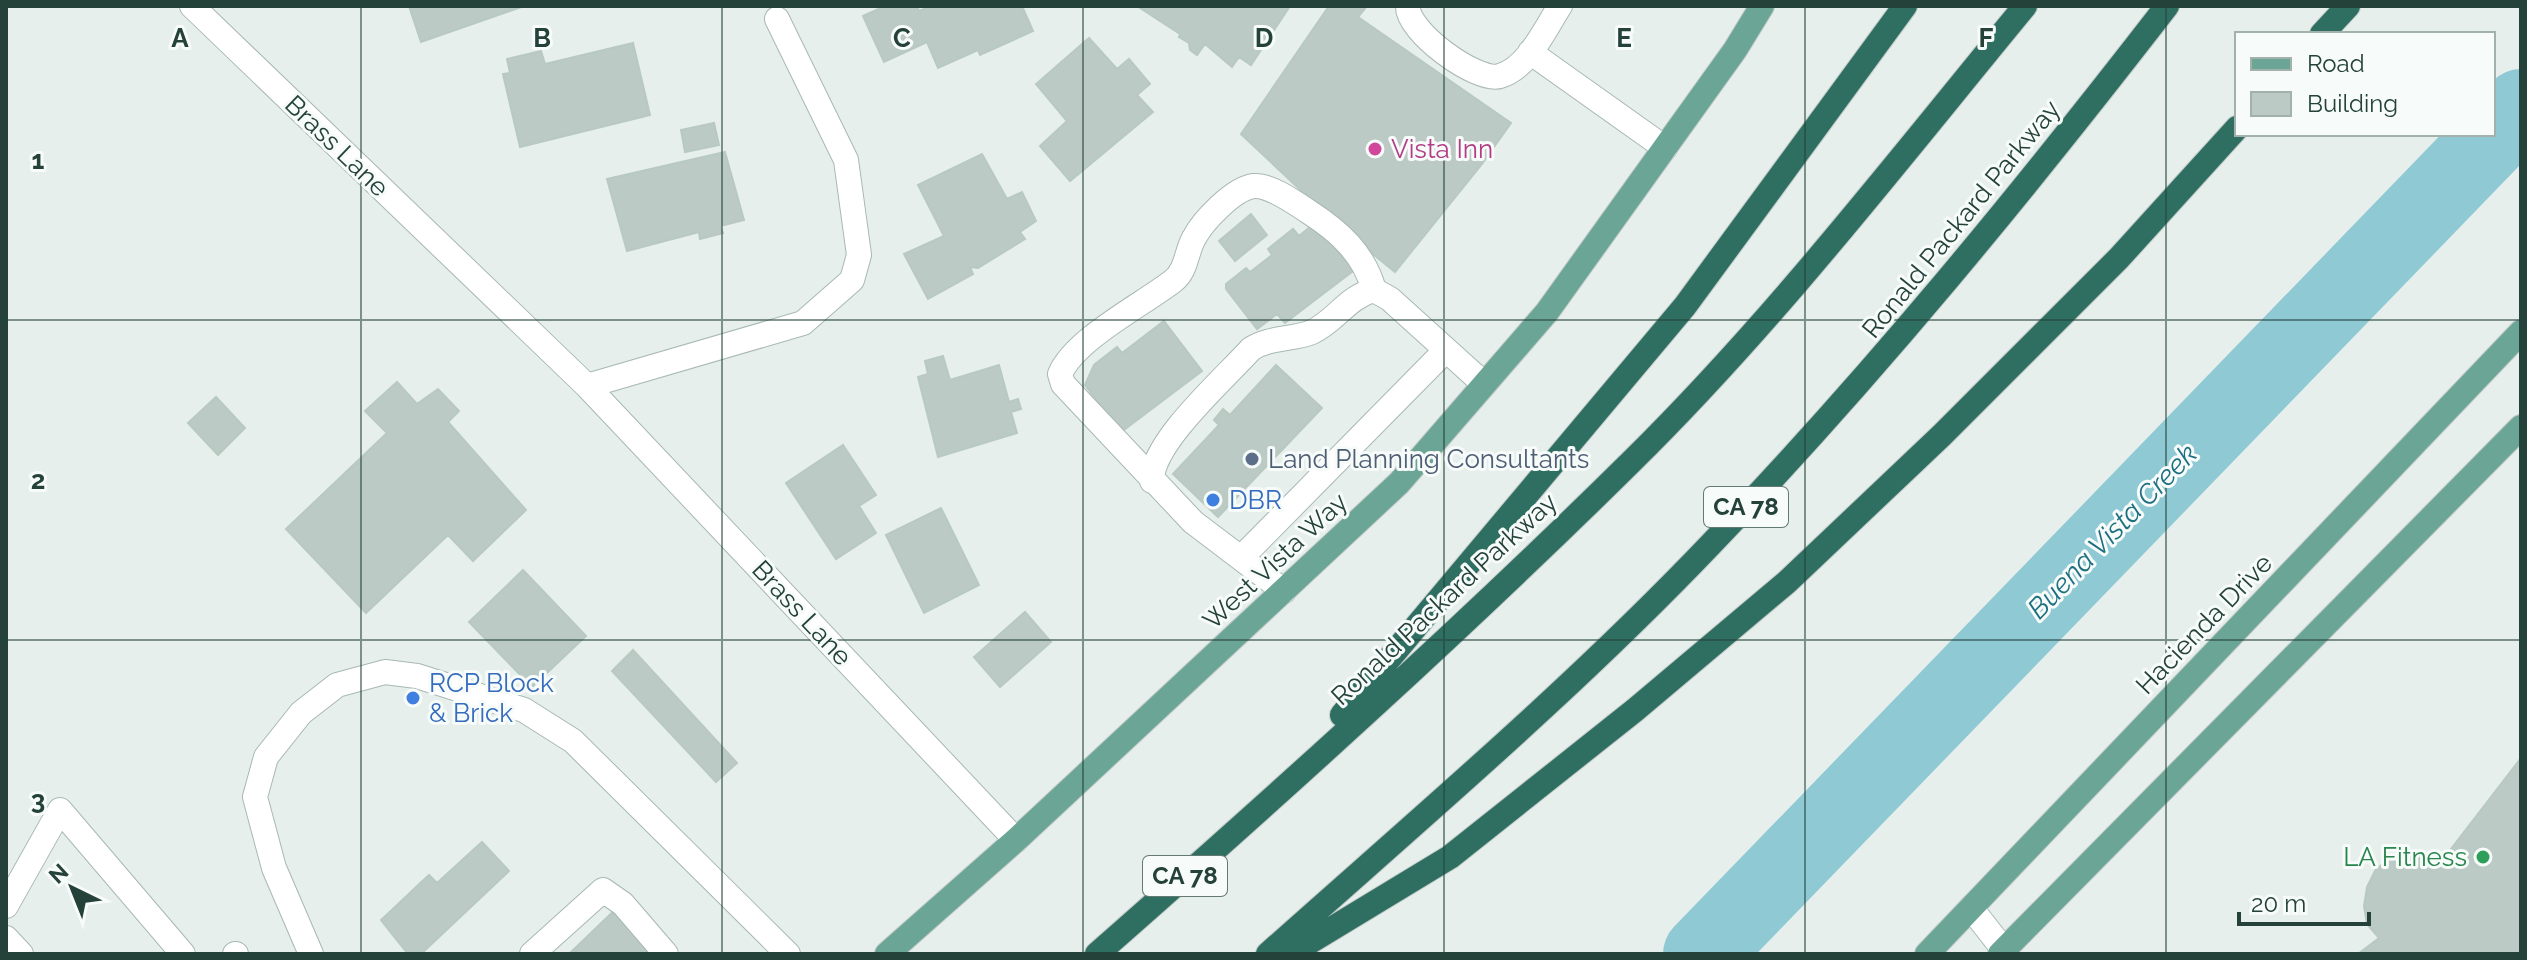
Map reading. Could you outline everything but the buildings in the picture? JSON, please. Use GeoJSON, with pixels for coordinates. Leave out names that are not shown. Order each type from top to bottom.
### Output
{"type":"FeatureCollection","features":[{"type":"Feature","properties":{"kind":"highway"},"geometry":{"type":"LineString","coordinates":[[1273,797],[1685,306],[1905,6]]}},
{"type":"Feature","properties":{"kind":"highway","name":"Ronald Packard Parkway"},"geometry":{"type":"LineString","coordinates":[[1097,954],[1273,797],[1634,459],[1790,289],[2025,6]]}},
{"type":"Feature","properties":{"kind":"highway","name":"Ronald Packard Parkway"},"geometry":{"type":"LineString","coordinates":[[1268,954],[1549,702],[1711,545],[1883,359],[2055,151],[2167,6]]}},
{"type":"Feature","properties":{"kind":"highway"},"geometry":{"type":"LineString","coordinates":[[2324,32],[2348,6]]}},
{"type":"Feature","properties":{"kind":"highway"},"geometry":{"type":"LineString","coordinates":[[1290,954],[1450,857],[1635,710],[1787,582],[1942,435],[2119,258],[2235,130]]}},
{"type":"Feature","properties":{"kind":"main road","name":"West Vista Way"},"geometry":{"type":"LineString","coordinates":[[887,954],[1016,840],[1399,483],[1547,312],[1735,50],[1762,6]]}},
{"type":"Feature","properties":{"kind":"main road","name":"Hacienda Drive"},"geometry":{"type":"LineString","coordinates":[[1927,954],[2521,332]]}},
{"type":"Feature","properties":{"kind":"main road"},"geometry":{"type":"LineString","coordinates":[[2004,953],[2521,427]]}},
{"type":"Feature","properties":{"kind":"street","name":"Brass Lane"},"geometry":{"type":"LineString","coordinates":[[192,6],[587,386],[1016,840]]}},
{"type":"Feature","properties":{"kind":"street"},"geometry":{"type":"LineString","coordinates":[[1408,6],[1408,15],[1418,32],[1479,75],[1498,77],[1514,69],[1530,52],[1560,6]]}},
{"type":"Feature","properties":{"kind":"street"},"geometry":{"type":"LineString","coordinates":[[587,386],[803,323],[852,280],[859,255],[846,160],[777,19]]}},
{"type":"Feature","properties":{"kind":"street"},"geometry":{"type":"LineString","coordinates":[[1530,52],[1665,148]]}},
{"type":"Feature","properties":{"kind":"street"},"geometry":{"type":"LineString","coordinates":[[1284,591],[1193,522],[1063,384],[1060,374],[1072,354],[1177,278],[1195,235],[1238,192],[1254,186],[1274,193],[1325,222],[1367,263],[1374,290]]}},
{"type":"Feature","properties":{"kind":"street"},"geometry":{"type":"LineString","coordinates":[[1152,481],[1152,467],[1164,447],[1251,349],[1260,343],[1312,332],[1359,294],[1374,290],[1390,299],[1484,384]]}},
{"type":"Feature","properties":{"kind":"street"},"geometry":{"type":"LineString","coordinates":[[1241,558],[1446,350]]}},
{"type":"Feature","properties":{"kind":"street"},"geometry":{"type":"LineString","coordinates":[[311,954],[274,868],[255,797],[266,757],[301,713],[337,685],[385,672],[417,676],[524,710],[573,741],[788,954]]}},
{"type":"Feature","properties":{"kind":"street"},"geometry":{"type":"LineString","coordinates":[[6,906],[60,810],[183,954]]}},
{"type":"Feature","properties":{"kind":"street"},"geometry":{"type":"LineString","coordinates":[[532,954],[603,890],[623,904],[666,954]]}},
{"type":"Feature","properties":{"kind":"street"},"geometry":{"type":"LineString","coordinates":[[1971,908],[2004,953]]}},
{"type":"Feature","properties":{"kind":"street"},"geometry":{"type":"LineString","coordinates":[[6,938],[21,954]]}},
{"type":"Feature","properties":{"kind":"waterway","name":"Buena Vista Creek"},"geometry":{"type":"LineString","coordinates":[[2495,135],[2521,108]]}},
{"type":"Feature","properties":{"kind":"waterway","name":"Buena Vista Creek"},"geometry":{"type":"LineString","coordinates":[[1702,954],[2494,136]]}},
{"type":"Feature","properties":{"kind":"place","name":"Vista Inn"},"geometry":{"type":"Point","coordinates":[1375,149]}},
{"type":"Feature","properties":{"kind":"place","name":"Land Planning Consultants"},"geometry":{"type":"Point","coordinates":[1252,459]}},
{"type":"Feature","properties":{"kind":"place","name":"DBR"},"geometry":{"type":"Point","coordinates":[1213,500]}},
{"type":"Feature","properties":{"kind":"place","name":"RCP Block & Brick"},"geometry":{"type":"Point","coordinates":[413,698]}},
{"type":"Feature","properties":{"kind":"place","name":"LA Fitness"},"geometry":{"type":"Point","coordinates":[2483,857]}}]}
